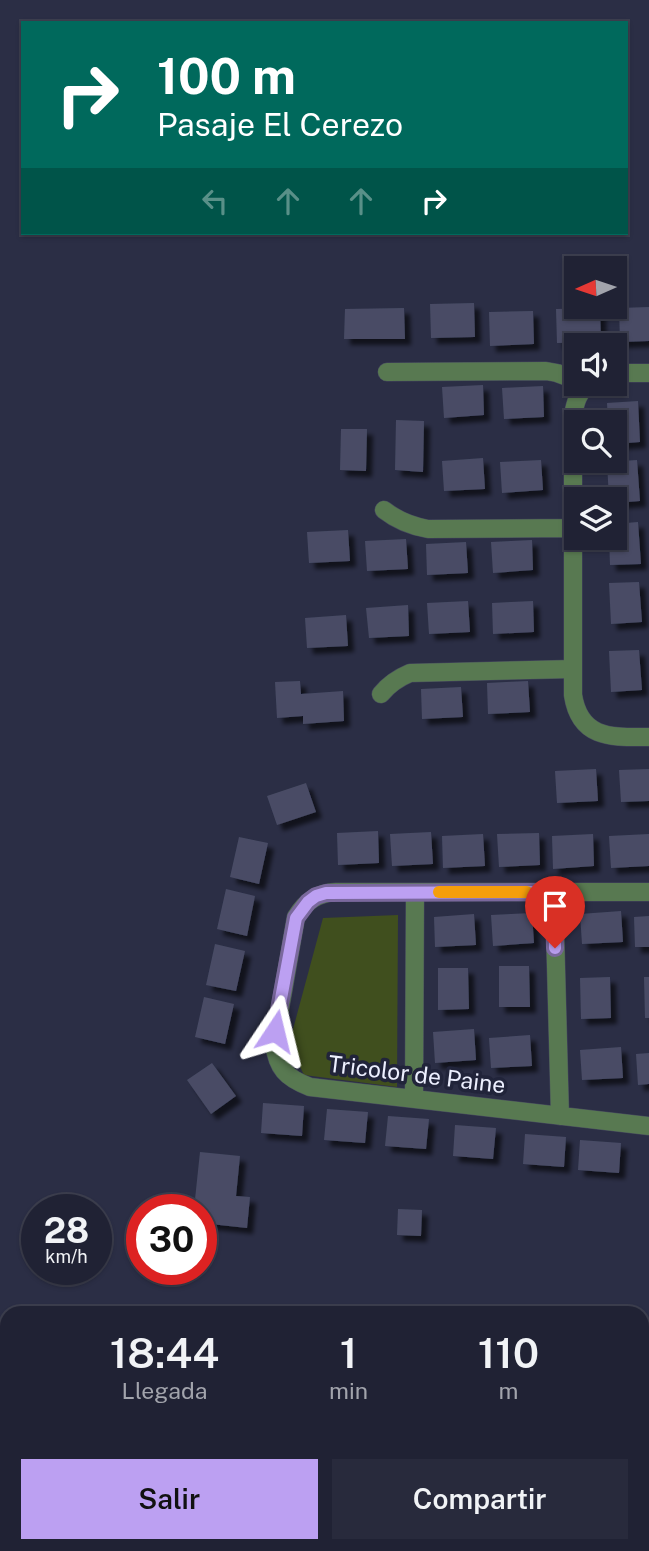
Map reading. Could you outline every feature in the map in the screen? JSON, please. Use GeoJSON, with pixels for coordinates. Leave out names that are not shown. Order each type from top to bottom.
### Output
{"type":"FeatureCollection","features":[{"type":"Feature","properties":{"kind":"street"},"geometry":{"type":"LineString","coordinates":[[387,372],[546,371],[564,376]]}},
{"type":"Feature","properties":{"kind":"street"},"geometry":{"type":"LineString","coordinates":[[627,373],[649,373]]}},
{"type":"Feature","properties":{"kind":"street"},"geometry":{"type":"LineString","coordinates":[[574,487],[573,416],[579,396]]}},
{"type":"Feature","properties":{"kind":"street"},"geometry":{"type":"LineString","coordinates":[[384,510],[403,522],[428,529],[564,528]]}},
{"type":"Feature","properties":{"kind":"street"},"geometry":{"type":"LineString","coordinates":[[574,550],[573,669],[575,705],[579,715],[594,731],[604,735],[649,737]]}},
{"type":"Feature","properties":{"kind":"street"},"geometry":{"type":"LineString","coordinates":[[381,694],[398,678],[410,673],[573,669]]}},
{"type":"Feature","properties":{"kind":"street"},"geometry":{"type":"LineString","coordinates":[[414,1099],[415,892]]}},
{"type":"Feature","properties":{"kind":"street"},"geometry":{"type":"LineString","coordinates":[[554,892],[560,1115]]}},
{"type":"Feature","properties":{"kind":"street","name":"Tricolor de Paine"},"geometry":{"type":"LineString","coordinates":[[649,892],[326,893],[316,896],[296,918],[274,1042],[279,1066],[298,1083],[310,1087],[649,1126]]}},
{"type":"Feature","properties":{"kind":"green space"},"geometry":{"type":"Polygon","coordinates":[[[398,915],[397,1087],[304,1075],[289,1044],[323,918],[398,915]]]}},
{"type":"Feature","properties":{"kind":"building"},"geometry":{"type":"Polygon","coordinates":[[[474,303],[475,337],[431,338],[430,304],[474,303]]]}},
{"type":"Feature","properties":{"kind":"building"},"geometry":{"type":"Polygon","coordinates":[[[649,307],[649,341],[627,342],[627,333],[620,333],[619,319],[627,319],[627,308],[649,307]]]}},
{"type":"Feature","properties":{"kind":"building"},"geometry":{"type":"Polygon","coordinates":[[[404,308],[405,339],[344,339],[345,309],[404,308]]]}},
{"type":"Feature","properties":{"kind":"building"},"geometry":{"type":"Polygon","coordinates":[[[556,309],[564,309],[564,319],[600,319],[601,333],[564,333],[564,343],[557,343],[556,309]]]}},
{"type":"Feature","properties":{"kind":"building"},"geometry":{"type":"Polygon","coordinates":[[[533,311],[534,344],[490,346],[489,312],[533,311]]]}},
{"type":"Feature","properties":{"kind":"building"},"geometry":{"type":"Polygon","coordinates":[[[483,385],[484,415],[444,418],[442,387],[483,385]]]}},
{"type":"Feature","properties":{"kind":"building"},"geometry":{"type":"Polygon","coordinates":[[[543,386],[544,417],[504,419],[502,388],[543,386]]]}},
{"type":"Feature","properties":{"kind":"building"},"geometry":{"type":"Polygon","coordinates":[[[638,401],[640,442],[627,443],[627,410],[607,410],[607,403],[638,401]]]}},
{"type":"Feature","properties":{"kind":"building"},"geometry":{"type":"Polygon","coordinates":[[[396,420],[424,421],[423,472],[395,470],[396,420]]]}},
{"type":"Feature","properties":{"kind":"building"},"geometry":{"type":"Polygon","coordinates":[[[341,429],[367,429],[366,471],[340,470],[341,429]]]}},
{"type":"Feature","properties":{"kind":"building"},"geometry":{"type":"Polygon","coordinates":[[[483,458],[485,489],[444,491],[442,461],[483,458]]]}},
{"type":"Feature","properties":{"kind":"building"},"geometry":{"type":"Polygon","coordinates":[[[541,460],[543,490],[502,493],[500,462],[541,460]]]}},
{"type":"Feature","properties":{"kind":"building"},"geometry":{"type":"Polygon","coordinates":[[[637,460],[640,501],[627,502],[627,487],[608,487],[608,473],[627,473],[627,461],[637,460]]]}},
{"type":"Feature","properties":{"kind":"building"},"geometry":{"type":"Polygon","coordinates":[[[638,522],[641,564],[610,565],[609,550],[627,550],[627,523],[638,522]]]}},
{"type":"Feature","properties":{"kind":"building"},"geometry":{"type":"Polygon","coordinates":[[[348,530],[350,561],[309,563],[307,532],[348,530]]]}},
{"type":"Feature","properties":{"kind":"building"},"geometry":{"type":"Polygon","coordinates":[[[406,539],[408,569],[367,571],[365,541],[406,539]]]}},
{"type":"Feature","properties":{"kind":"building"},"geometry":{"type":"Polygon","coordinates":[[[532,540],[533,570],[493,573],[491,542],[532,540]]]}},
{"type":"Feature","properties":{"kind":"building"},"geometry":{"type":"Polygon","coordinates":[[[466,542],[468,573],[427,575],[426,544],[466,542]]]}},
{"type":"Feature","properties":{"kind":"building"},"geometry":{"type":"Polygon","coordinates":[[[639,582],[642,622],[611,624],[609,583],[639,582]]]}},
{"type":"Feature","properties":{"kind":"building"},"geometry":{"type":"Polygon","coordinates":[[[468,601],[470,632],[429,634],[427,603],[468,601]]]}},
{"type":"Feature","properties":{"kind":"building"},"geometry":{"type":"Polygon","coordinates":[[[533,601],[534,632],[493,634],[492,603],[533,601]]]}},
{"type":"Feature","properties":{"kind":"building"},"geometry":{"type":"Polygon","coordinates":[[[408,605],[409,636],[369,638],[366,608],[408,605]]]}},
{"type":"Feature","properties":{"kind":"building"},"geometry":{"type":"Polygon","coordinates":[[[346,615],[348,646],[307,648],[305,618],[346,615]]]}},
{"type":"Feature","properties":{"kind":"building"},"geometry":{"type":"Polygon","coordinates":[[[639,650],[642,690],[611,692],[609,651],[639,650]]]}},
{"type":"Feature","properties":{"kind":"building"},"geometry":{"type":"Polygon","coordinates":[[[300,681],[301,694],[343,691],[344,721],[303,724],[303,716],[277,718],[275,682],[300,681]]]}},
{"type":"Feature","properties":{"kind":"building"},"geometry":{"type":"Polygon","coordinates":[[[528,681],[530,712],[488,714],[487,683],[528,681]]]}},
{"type":"Feature","properties":{"kind":"building"},"geometry":{"type":"Polygon","coordinates":[[[461,687],[463,717],[422,719],[421,689],[461,687]]]}},
{"type":"Feature","properties":{"kind":"building"},"geometry":{"type":"Polygon","coordinates":[[[596,769],[598,801],[557,803],[555,771],[596,769]]]}},
{"type":"Feature","properties":{"kind":"building"},"geometry":{"type":"Polygon","coordinates":[[[649,769],[649,801],[621,802],[619,770],[649,769]]]}},
{"type":"Feature","properties":{"kind":"building"},"geometry":{"type":"Polygon","coordinates":[[[306,783],[316,812],[277,825],[267,796],[306,783]]]}},
{"type":"Feature","properties":{"kind":"building"},"geometry":{"type":"Polygon","coordinates":[[[378,831],[379,863],[338,865],[337,833],[378,831]]]}},
{"type":"Feature","properties":{"kind":"building"},"geometry":{"type":"Polygon","coordinates":[[[431,832],[433,864],[392,866],[390,834],[431,832]]]}},
{"type":"Feature","properties":{"kind":"building"},"geometry":{"type":"Polygon","coordinates":[[[539,833],[540,865],[499,867],[497,834],[539,833]]]}},
{"type":"Feature","properties":{"kind":"building"},"geometry":{"type":"Polygon","coordinates":[[[483,834],[485,866],[443,868],[442,836],[483,834]]]}},
{"type":"Feature","properties":{"kind":"building"},"geometry":{"type":"Polygon","coordinates":[[[593,834],[594,866],[553,869],[552,836],[593,834]]]}},
{"type":"Feature","properties":{"kind":"building"},"geometry":{"type":"Polygon","coordinates":[[[649,834],[649,866],[611,868],[609,836],[649,834]]]}},
{"type":"Feature","properties":{"kind":"building"},"geometry":{"type":"Polygon","coordinates":[[[239,837],[268,843],[259,884],[230,877],[239,837]]]}},
{"type":"Feature","properties":{"kind":"building"},"geometry":{"type":"Polygon","coordinates":[[[226,889],[255,896],[247,936],[217,929],[226,889]]]}},
{"type":"Feature","properties":{"kind":"building"},"geometry":{"type":"Polygon","coordinates":[[[621,911],[623,942],[582,944],[580,914],[621,911]]]}},
{"type":"Feature","properties":{"kind":"building"},"geometry":{"type":"Polygon","coordinates":[[[532,913],[534,943],[493,946],[491,915],[532,913]]]}},
{"type":"Feature","properties":{"kind":"building"},"geometry":{"type":"Polygon","coordinates":[[[474,914],[476,945],[435,947],[434,917],[474,914]]]}},
{"type":"Feature","properties":{"kind":"building"},"geometry":{"type":"Polygon","coordinates":[[[649,916],[649,947],[635,947],[634,917],[649,916]]]}},
{"type":"Feature","properties":{"kind":"building"},"geometry":{"type":"Polygon","coordinates":[[[215,944],[245,951],[236,991],[206,985],[215,944]]]}},
{"type":"Feature","properties":{"kind":"building"},"geometry":{"type":"Polygon","coordinates":[[[499,966],[529,966],[530,1007],[499,1007],[499,966]]]}},
{"type":"Feature","properties":{"kind":"building"},"geometry":{"type":"Polygon","coordinates":[[[438,968],[468,968],[469,1009],[438,1010],[438,968]]]}},
{"type":"Feature","properties":{"kind":"building"},"geometry":{"type":"Polygon","coordinates":[[[610,977],[611,1018],[581,1019],[580,978],[610,977]]]}},
{"type":"Feature","properties":{"kind":"building"},"geometry":{"type":"Polygon","coordinates":[[[644,977],[649,977],[649,1018],[645,1018],[644,977]]]}},
{"type":"Feature","properties":{"kind":"building"},"geometry":{"type":"Polygon","coordinates":[[[204,997],[234,1004],[225,1044],[195,1037],[204,997]]]}},
{"type":"Feature","properties":{"kind":"building"},"geometry":{"type":"Polygon","coordinates":[[[474,1029],[476,1060],[435,1063],[433,1032],[474,1029]]]}},
{"type":"Feature","properties":{"kind":"building"},"geometry":{"type":"Polygon","coordinates":[[[530,1035],[532,1066],[491,1068],[489,1038],[530,1035]]]}},
{"type":"Feature","properties":{"kind":"building"},"geometry":{"type":"Polygon","coordinates":[[[621,1047],[623,1078],[582,1080],[580,1050],[621,1047]]]}},
{"type":"Feature","properties":{"kind":"building"},"geometry":{"type":"Polygon","coordinates":[[[649,1053],[649,1084],[638,1085],[636,1054],[649,1053]]]}},
{"type":"Feature","properties":{"kind":"building"},"geometry":{"type":"Polygon","coordinates":[[[212,1063],[236,1096],[211,1114],[187,1080],[212,1063]]]}},
{"type":"Feature","properties":{"kind":"building"},"geometry":{"type":"Polygon","coordinates":[[[263,1103],[304,1106],[302,1136],[261,1133],[263,1103]]]}},
{"type":"Feature","properties":{"kind":"building"},"geometry":{"type":"Polygon","coordinates":[[[327,1109],[368,1112],[365,1143],[324,1140],[327,1109]]]}},
{"type":"Feature","properties":{"kind":"building"},"geometry":{"type":"Polygon","coordinates":[[[388,1116],[429,1119],[426,1149],[385,1146],[388,1116]]]}},
{"type":"Feature","properties":{"kind":"building"},"geometry":{"type":"Polygon","coordinates":[[[455,1125],[496,1128],[493,1159],[453,1156],[455,1125]]]}},
{"type":"Feature","properties":{"kind":"building"},"geometry":{"type":"Polygon","coordinates":[[[525,1134],[566,1137],[564,1167],[523,1164],[525,1134]]]}},
{"type":"Feature","properties":{"kind":"building"},"geometry":{"type":"Polygon","coordinates":[[[580,1140],[621,1143],[619,1173],[578,1170],[580,1140]]]}},
{"type":"Feature","properties":{"kind":"building"},"geometry":{"type":"Polygon","coordinates":[[[200,1152],[240,1156],[236,1196],[250,1197],[247,1228],[217,1225],[217,1194],[196,1194],[200,1152]]]}},
{"type":"Feature","properties":{"kind":"building"},"geometry":{"type":"Polygon","coordinates":[[[398,1209],[422,1210],[421,1236],[397,1235],[398,1209]]]}},
{"type":"Feature","properties":{"kind":"slow traffic"},"geometry":{"type":"LineString","coordinates":[[439,892],[527,892]]}},
{"type":"Feature","properties":{"kind":"route"},"geometry":{"type":"LineString","coordinates":[[275,1031],[296,918],[308,902],[326,893],[554,892],[555,948]]}}]}
